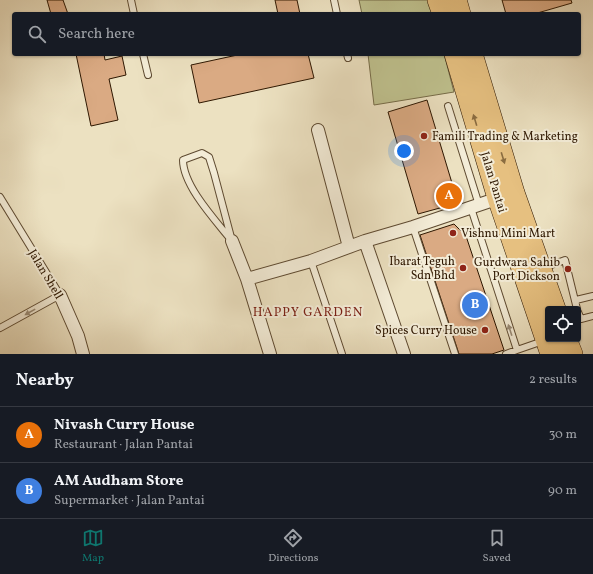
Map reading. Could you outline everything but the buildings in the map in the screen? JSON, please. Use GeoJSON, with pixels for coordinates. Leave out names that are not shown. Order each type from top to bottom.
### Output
{"type":"FeatureCollection","features":[{"type":"Feature","properties":{"kind":"highway"},"geometry":{"type":"LineString","coordinates":[[438,0],[442,12]]}},
{"type":"Feature","properties":{"kind":"highway"},"geometry":{"type":"LineString","coordinates":[[456,0],[459,12]]}},
{"type":"Feature","properties":{"kind":"highway","name":"Jalan Pantai"},"geometry":{"type":"LineString","coordinates":[[456,56],[506,195],[555,344],[572,354]]}},
{"type":"Feature","properties":{"kind":"highway","name":"Jalan Pantai"},"geometry":{"type":"LineString","coordinates":[[472,56],[506,195],[540,269],[554,306]]}},
{"type":"Feature","properties":{"kind":"street"},"geometry":{"type":"LineString","coordinates":[[318,130],[349,247]]}},
{"type":"Feature","properties":{"kind":"street"},"geometry":{"type":"LineString","coordinates":[[247,279],[311,261],[365,241],[413,227],[506,195]]}},
{"type":"Feature","properties":{"kind":"street"},"geometry":{"type":"LineString","coordinates":[[232,241],[247,279],[270,354]]}},
{"type":"Feature","properties":{"kind":"street"},"geometry":{"type":"LineString","coordinates":[[365,241],[404,354]]}},
{"type":"Feature","properties":{"kind":"street","name":"Jalan Shell"},"geometry":{"type":"LineString","coordinates":[[60,295],[78,336],[83,354]]}},
{"type":"Feature","properties":{"kind":"lane"},"geometry":{"type":"LineString","coordinates":[[131,0],[134,12]]}},
{"type":"Feature","properties":{"kind":"lane"},"geometry":{"type":"LineString","coordinates":[[334,0],[337,12]]}},
{"type":"Feature","properties":{"kind":"lane"},"geometry":{"type":"LineString","coordinates":[[143,56],[148,75]]}},
{"type":"Feature","properties":{"kind":"lane"},"geometry":{"type":"LineString","coordinates":[[448,106],[475,206],[517,350]]}},
{"type":"Feature","properties":{"kind":"lane"},"geometry":{"type":"LineString","coordinates":[[202,153],[209,157],[232,241],[198,199],[186,175],[183,160],[202,153]]}},
{"type":"Feature","properties":{"kind":"lane","name":"Jalan Shell"},"geometry":{"type":"LineString","coordinates":[[0,197],[60,295]]}},
{"type":"Feature","properties":{"kind":"lane"},"geometry":{"type":"LineString","coordinates":[[413,227],[455,354]]}},
{"type":"Feature","properties":{"kind":"lane"},"geometry":{"type":"LineString","coordinates":[[540,269],[565,260],[577,306]]}},
{"type":"Feature","properties":{"kind":"lane"},"geometry":{"type":"LineString","coordinates":[[311,261],[342,354]]}},
{"type":"Feature","properties":{"kind":"lane"},"geometry":{"type":"LineString","coordinates":[[0,328],[60,295]]}},
{"type":"Feature","properties":{"kind":"lane"},"geometry":{"type":"LineString","coordinates":[[576,302],[576,300],[593,296]]}},
{"type":"Feature","properties":{"kind":"lane"},"geometry":{"type":"LineString","coordinates":[[581,319],[593,316]]}},
{"type":"Feature","properties":{"kind":"lane"},"geometry":{"type":"LineString","coordinates":[[506,354],[517,350],[555,344]]}},
{"type":"Feature","properties":{"kind":"green space"},"geometry":{"type":"Polygon","coordinates":[[[359,0],[429,0],[432,12],[362,12],[359,0]]]}},
{"type":"Feature","properties":{"kind":"green space"},"geometry":{"type":"Polygon","coordinates":[[[368,56],[445,56],[454,92],[374,105],[368,56]]]}},
{"type":"Feature","properties":{"kind":"place","name":"Famili Trading & Marketing"},"geometry":{"type":"Point","coordinates":[424,136]}},
{"type":"Feature","properties":{"kind":"place","name":"Nivash Curry House"},"geometry":{"type":"Point","coordinates":[449,196]}},
{"type":"Feature","properties":{"kind":"place","name":"Vishnu Mini Mart"},"geometry":{"type":"Point","coordinates":[453,233]}},
{"type":"Feature","properties":{"kind":"place","name":"Ibarat Teguh Sdn Bhd"},"geometry":{"type":"Point","coordinates":[463,268]}},
{"type":"Feature","properties":{"kind":"place","name":"Gurdwara Sahib Port Dickson"},"geometry":{"type":"Point","coordinates":[568,269]}},
{"type":"Feature","properties":{"kind":"place","name":"AM Audham Store"},"geometry":{"type":"Point","coordinates":[475,305]}},
{"type":"Feature","properties":{"kind":"place","name":"Spices Curry House"},"geometry":{"type":"Point","coordinates":[485,330]}},
{"type":"Feature","properties":{"kind":"district","name":"HAPPY GARDEN"},"geometry":{"type":"Point","coordinates":[308,311]}}]}
